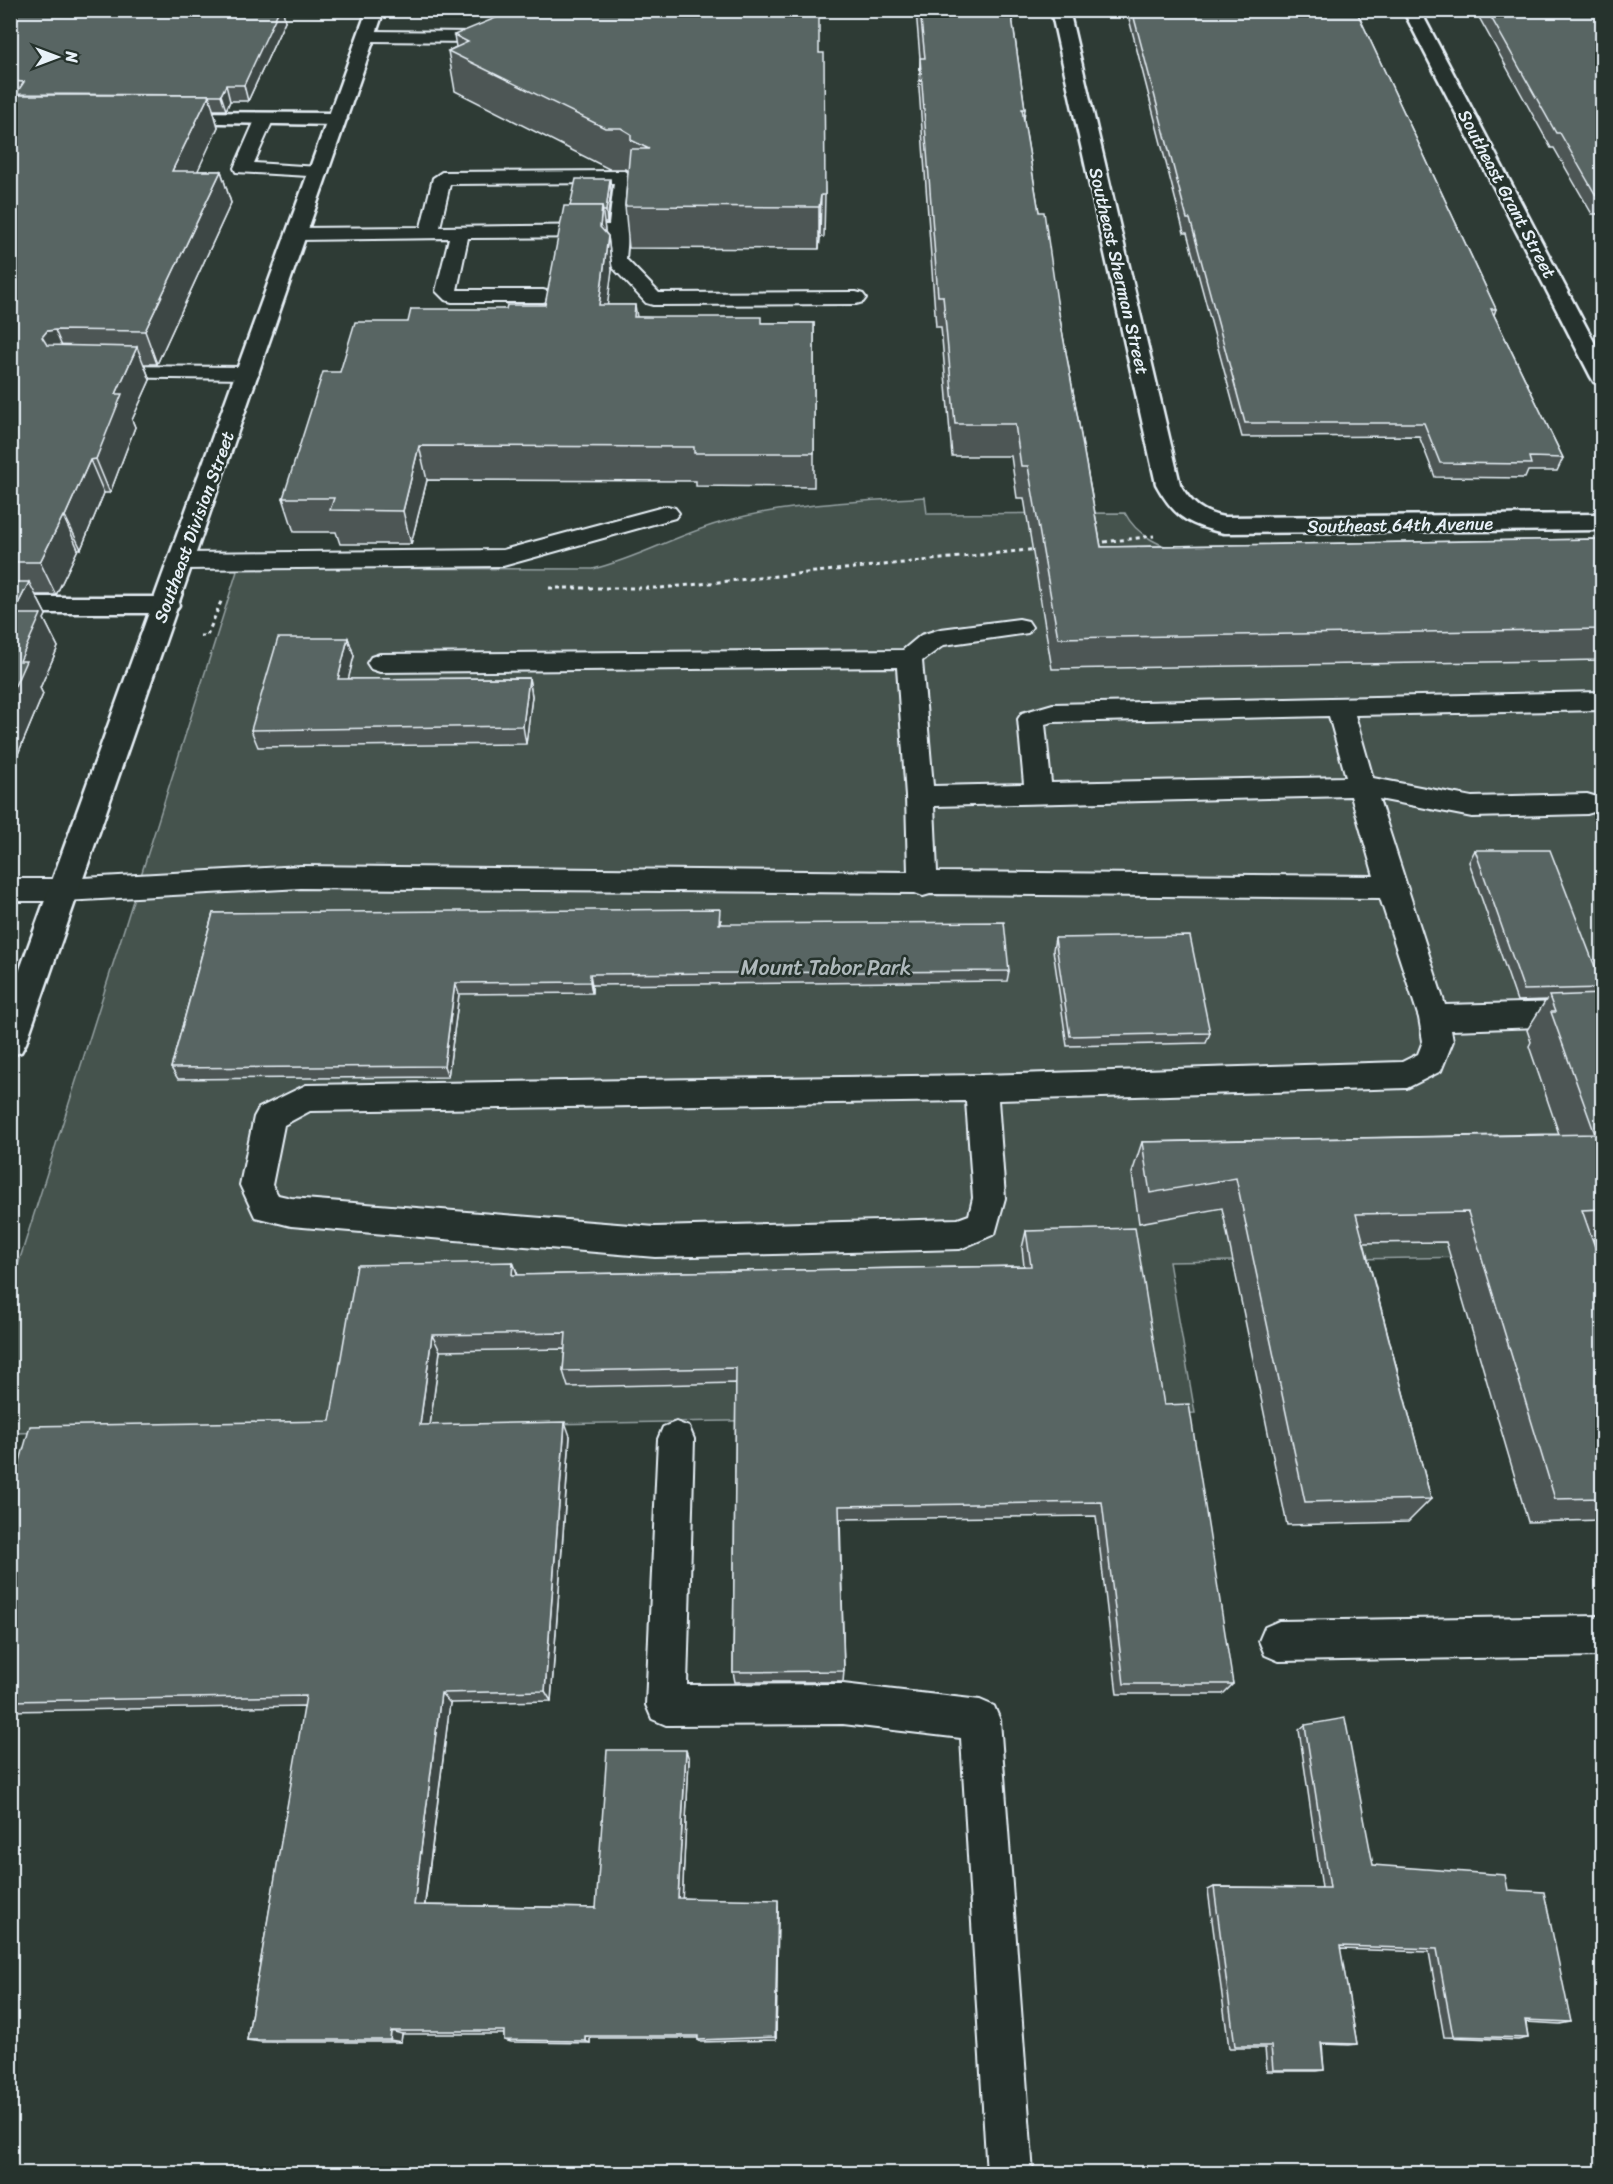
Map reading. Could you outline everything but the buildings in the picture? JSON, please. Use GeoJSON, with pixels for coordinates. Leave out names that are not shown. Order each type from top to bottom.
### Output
{"type":"FeatureCollection","features":[{"type":"Feature","properties":{"kind":"street","name":"Southeast Division Street"},"geometry":{"type":"LineString","coordinates":[[10,1043],[376,10]]}},
{"type":"Feature","properties":{"kind":"street","name":"Southeast Sherman Street"},"geometry":{"type":"LineString","coordinates":[[1060,10],[1168,484],[1177,501],[1198,520]]}},
{"type":"Feature","properties":{"kind":"street","name":"Southeast Grant Street"},"geometry":{"type":"LineString","coordinates":[[1411,10],[1602,376]]}},
{"type":"Feature","properties":{"kind":"street"},"geometry":{"type":"LineString","coordinates":[[150,118],[338,119]]}},
{"type":"Feature","properties":{"kind":"street","name":"Southeast 64th Avenue"},"geometry":{"type":"LineString","coordinates":[[1198,520],[1224,525],[1253,526],[1602,522]]}},
{"type":"Feature","properties":{"kind":"street"},"geometry":{"type":"LineString","coordinates":[[10,605],[166,605]]}},
{"type":"Feature","properties":{"kind":"lane"},"geometry":{"type":"LineString","coordinates":[[368,36],[477,37],[505,30],[511,22],[514,10]]}},
{"type":"Feature","properties":{"kind":"lane"},"geometry":{"type":"LineString","coordinates":[[265,118],[243,168],[262,172],[319,173]]}},
{"type":"Feature","properties":{"kind":"lane"},"geometry":{"type":"LineString","coordinates":[[429,232],[442,178],[624,177],[616,260],[652,299],[856,298]]}},
{"type":"Feature","properties":{"kind":"lane"},"geometry":{"type":"LineString","coordinates":[[297,234],[618,231]]}},
{"type":"Feature","properties":{"kind":"lane"},"geometry":{"type":"LineString","coordinates":[[460,232],[446,291],[452,296],[543,296]]}},
{"type":"Feature","properties":{"kind":"lane"},"geometry":{"type":"LineString","coordinates":[[81,371],[248,373]]}},
{"type":"Feature","properties":{"kind":"lane"},"geometry":{"type":"LineString","coordinates":[[182,561],[503,558],[667,513]]}},
{"type":"Feature","properties":{"kind":"lane"},"geometry":{"type":"LineString","coordinates":[[380,663],[909,658],[930,640],[1019,627]]}},
{"type":"Feature","properties":{"kind":"lane"},"geometry":{"type":"LineString","coordinates":[[909,658],[920,796],[923,885]]}},
{"type":"Feature","properties":{"kind":"lane"},"geometry":{"type":"LineString","coordinates":[[1038,793],[1031,719],[1053,713],[1602,701]]}},
{"type":"Feature","properties":{"kind":"lane"},"geometry":{"type":"LineString","coordinates":[[981,1088],[989,1198],[983,1224],[960,1234],[655,1242],[291,1212],[267,1207],[256,1185],[270,1117],[306,1098],[981,1088],[1407,1075],[1430,1062],[1438,1041],[1434,1018],[1390,887],[1340,706]]}},
{"type":"Feature","properties":{"kind":"lane"},"geometry":{"type":"LineString","coordinates":[[920,796],[1363,786],[1472,807],[1587,804]]}},
{"type":"Feature","properties":{"kind":"lane"},"geometry":{"type":"LineString","coordinates":[[10,890],[65,890],[301,877],[923,885],[1390,887]]}},
{"type":"Feature","properties":{"kind":"lane"},"geometry":{"type":"LineString","coordinates":[[1434,1018],[1602,1013]]}},
{"type":"Feature","properties":{"kind":"lane"},"geometry":{"type":"LineString","coordinates":[[676,1439],[666,1705],[843,1704],[980,1720],[1010,2174]]}},
{"type":"Feature","properties":{"kind":"lane"},"geometry":{"type":"LineString","coordinates":[[1279,1641],[1602,1636]]}},
{"type":"Feature","properties":{"kind":"path"},"geometry":{"type":"LineString","coordinates":[[1090,544],[1149,538],[1198,520]]}},
{"type":"Feature","properties":{"kind":"path"},"geometry":{"type":"LineString","coordinates":[[661,588],[1042,549]]}},
{"type":"Feature","properties":{"kind":"green space","name":"Mount Tabor Park"},"geometry":{"type":"Polygon","coordinates":[[[925,497],[927,514],[1125,513],[1136,528],[1151,540],[1186,554],[1602,555],[1602,1255],[1169,1262],[1195,1413],[11,1433],[11,1287],[238,568],[593,569],[627,559],[709,526],[751,515],[825,504],[925,497]]]}}]}
